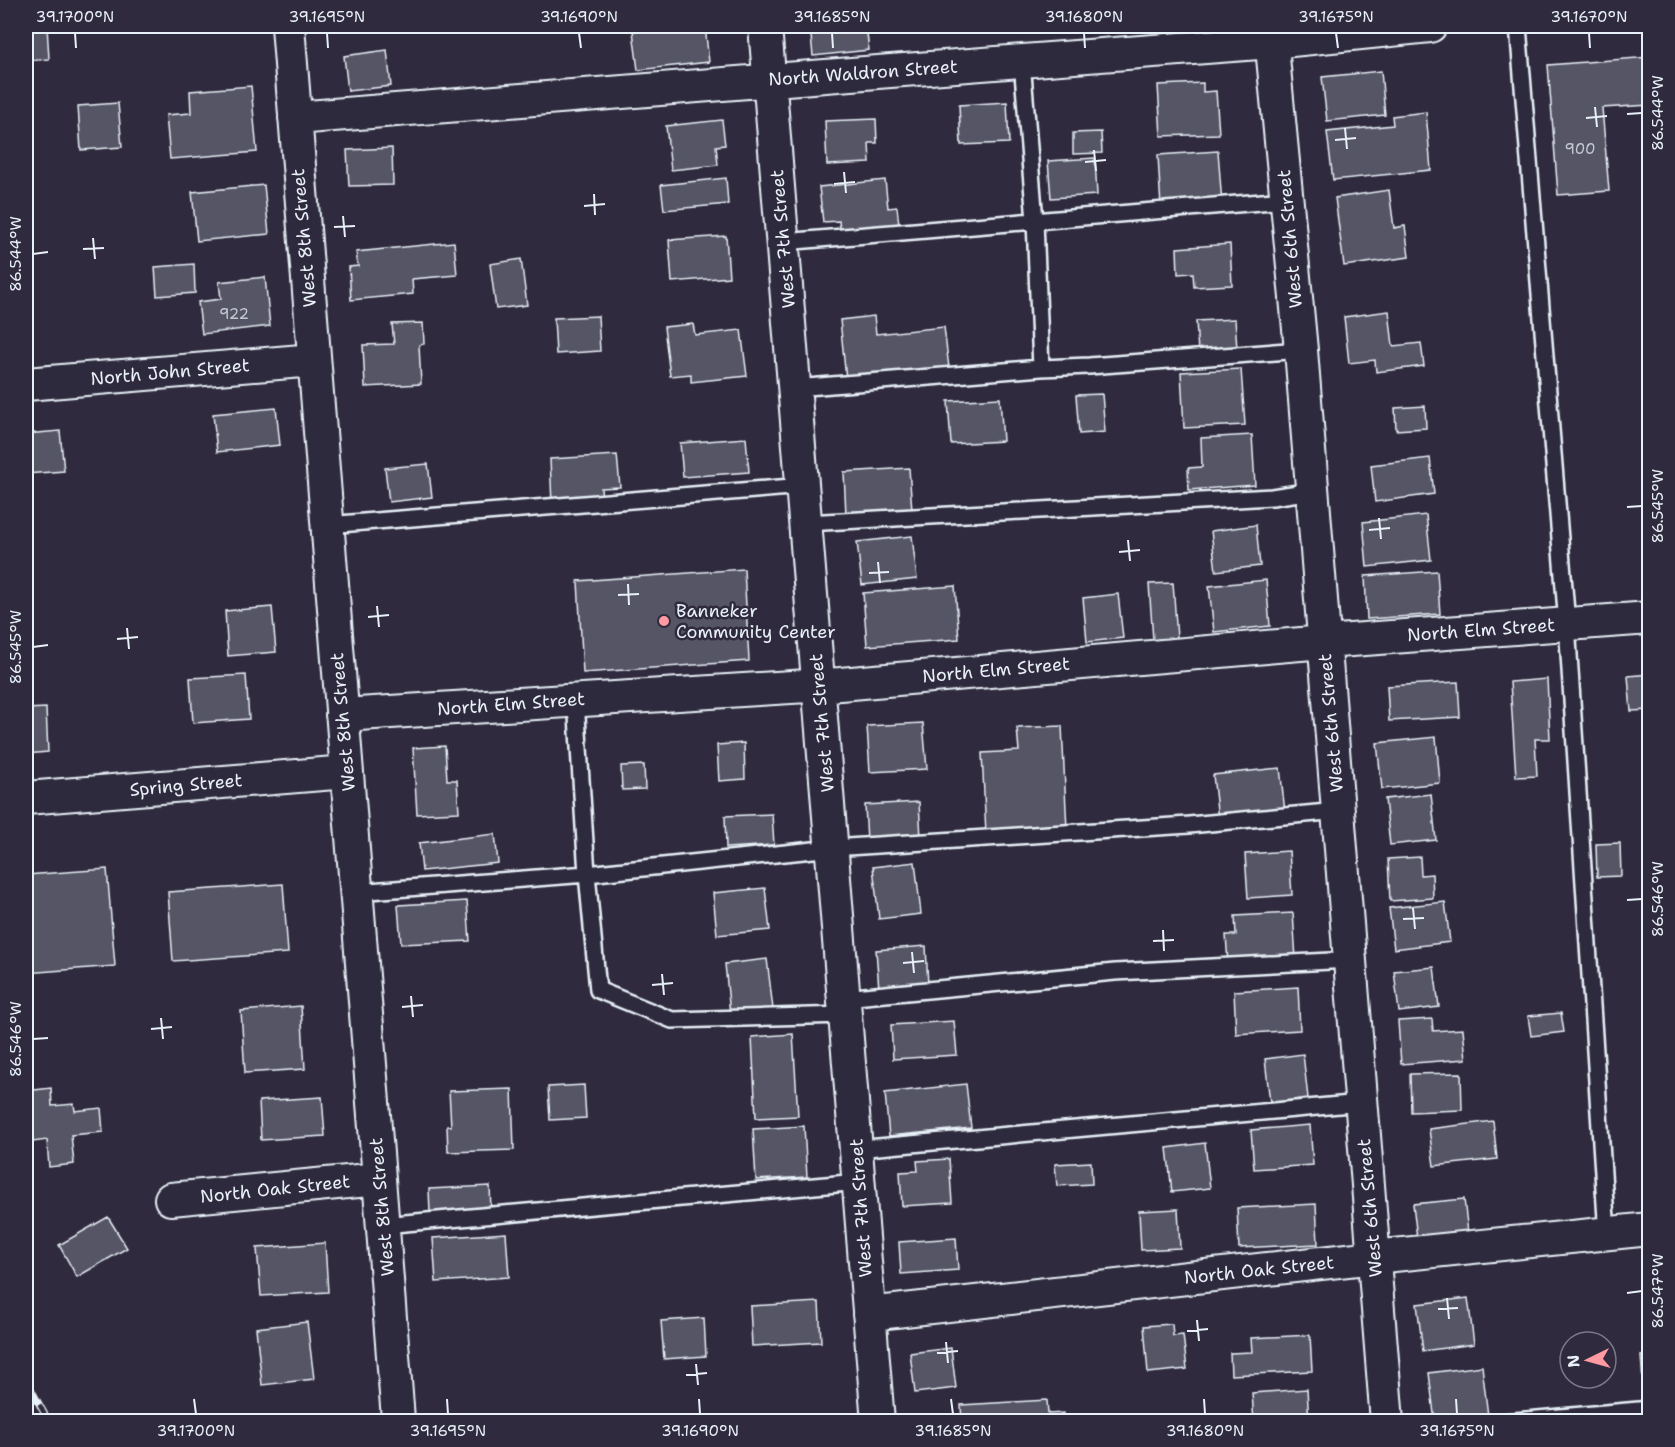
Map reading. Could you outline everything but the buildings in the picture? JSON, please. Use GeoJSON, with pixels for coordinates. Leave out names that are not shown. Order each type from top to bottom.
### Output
{"type":"FeatureCollection","features":[{"type":"Feature","properties":{"kind":"street","name":"West 8th Street"},"geometry":{"type":"LineString","coordinates":[[288,26],[398,1419]]}},
{"type":"Feature","properties":{"kind":"street","name":"West 7th Street"},"geometry":{"type":"LineString","coordinates":[[765,26],[878,1422]]}},
{"type":"Feature","properties":{"kind":"street","name":"North Waldron Street"},"geometry":{"type":"LineString","coordinates":[[295,118],[1022,61],[1271,34],[1430,26]]}},
{"type":"Feature","properties":{"kind":"street","name":"West 6th Street"},"geometry":{"type":"LineString","coordinates":[[1271,34],[1301,350],[1387,1422]]}},
{"type":"Feature","properties":{"kind":"street","name":"North John Street"},"geometry":{"type":"LineString","coordinates":[[26,384],[314,360]]}},
{"type":"Feature","properties":{"kind":"street","name":"North Elm Street"},"geometry":{"type":"LineString","coordinates":[[342,715],[819,685],[1324,642],[1650,618]]}},
{"type":"Feature","properties":{"kind":"street","name":"Spring Street"},"geometry":{"type":"LineString","coordinates":[[26,798],[347,772]]}},
{"type":"Feature","properties":{"kind":"street","name":"North Oak Street"},"geometry":{"type":"LineString","coordinates":[[171,1199],[379,1179]]}},
{"type":"Feature","properties":{"kind":"street","name":"North Oak Street"},"geometry":{"type":"LineString","coordinates":[[869,1314],[1374,1257],[1650,1229]]}},
{"type":"Feature","properties":{"kind":"lane"},"geometry":{"type":"LineString","coordinates":[[1518,26],[1567,624],[1608,1234]]}},
{"type":"Feature","properties":{"kind":"lane"},"geometry":{"type":"LineString","coordinates":[[1022,61],[1035,221],[1041,368]]}},
{"type":"Feature","properties":{"kind":"lane"},"geometry":{"type":"LineString","coordinates":[[783,242],[1286,200]]}},
{"type":"Feature","properties":{"kind":"lane"},"geometry":{"type":"LineString","coordinates":[[795,388],[1301,350]]}},
{"type":"Feature","properties":{"kind":"lane"},"geometry":{"type":"LineString","coordinates":[[327,525],[803,486]]}},
{"type":"Feature","properties":{"kind":"lane"},"geometry":{"type":"LineString","coordinates":[[806,523],[1272,497],[1312,491]]}},
{"type":"Feature","properties":{"kind":"lane"},"geometry":{"type":"LineString","coordinates":[[576,700],[587,874],[598,990],[672,1020],[845,1006],[1115,972],[1350,960]]}},
{"type":"Feature","properties":{"kind":"lane"},"geometry":{"type":"LineString","coordinates":[[356,892],[587,874],[832,848],[1189,825],[1338,811]]}},
{"type":"Feature","properties":{"kind":"lane"},"geometry":{"type":"LineString","coordinates":[[856,1149],[1361,1103]]}},
{"type":"Feature","properties":{"kind":"lane"},"geometry":{"type":"LineString","coordinates":[[383,1225],[859,1182]]}},
{"type":"Feature","properties":{"kind":"lane"},"geometry":{"type":"LineString","coordinates":[[1503,1422],[1650,1409]]}},
{"type":"Feature","properties":{"kind":"railway"},"geometry":{"type":"LineString","coordinates":[[26,1380],[49,1422]]}},
{"type":"Feature","properties":{"kind":"place","name":"Banneker Community Center"},"geometry":{"type":"Point","coordinates":[664,621]}}]}
